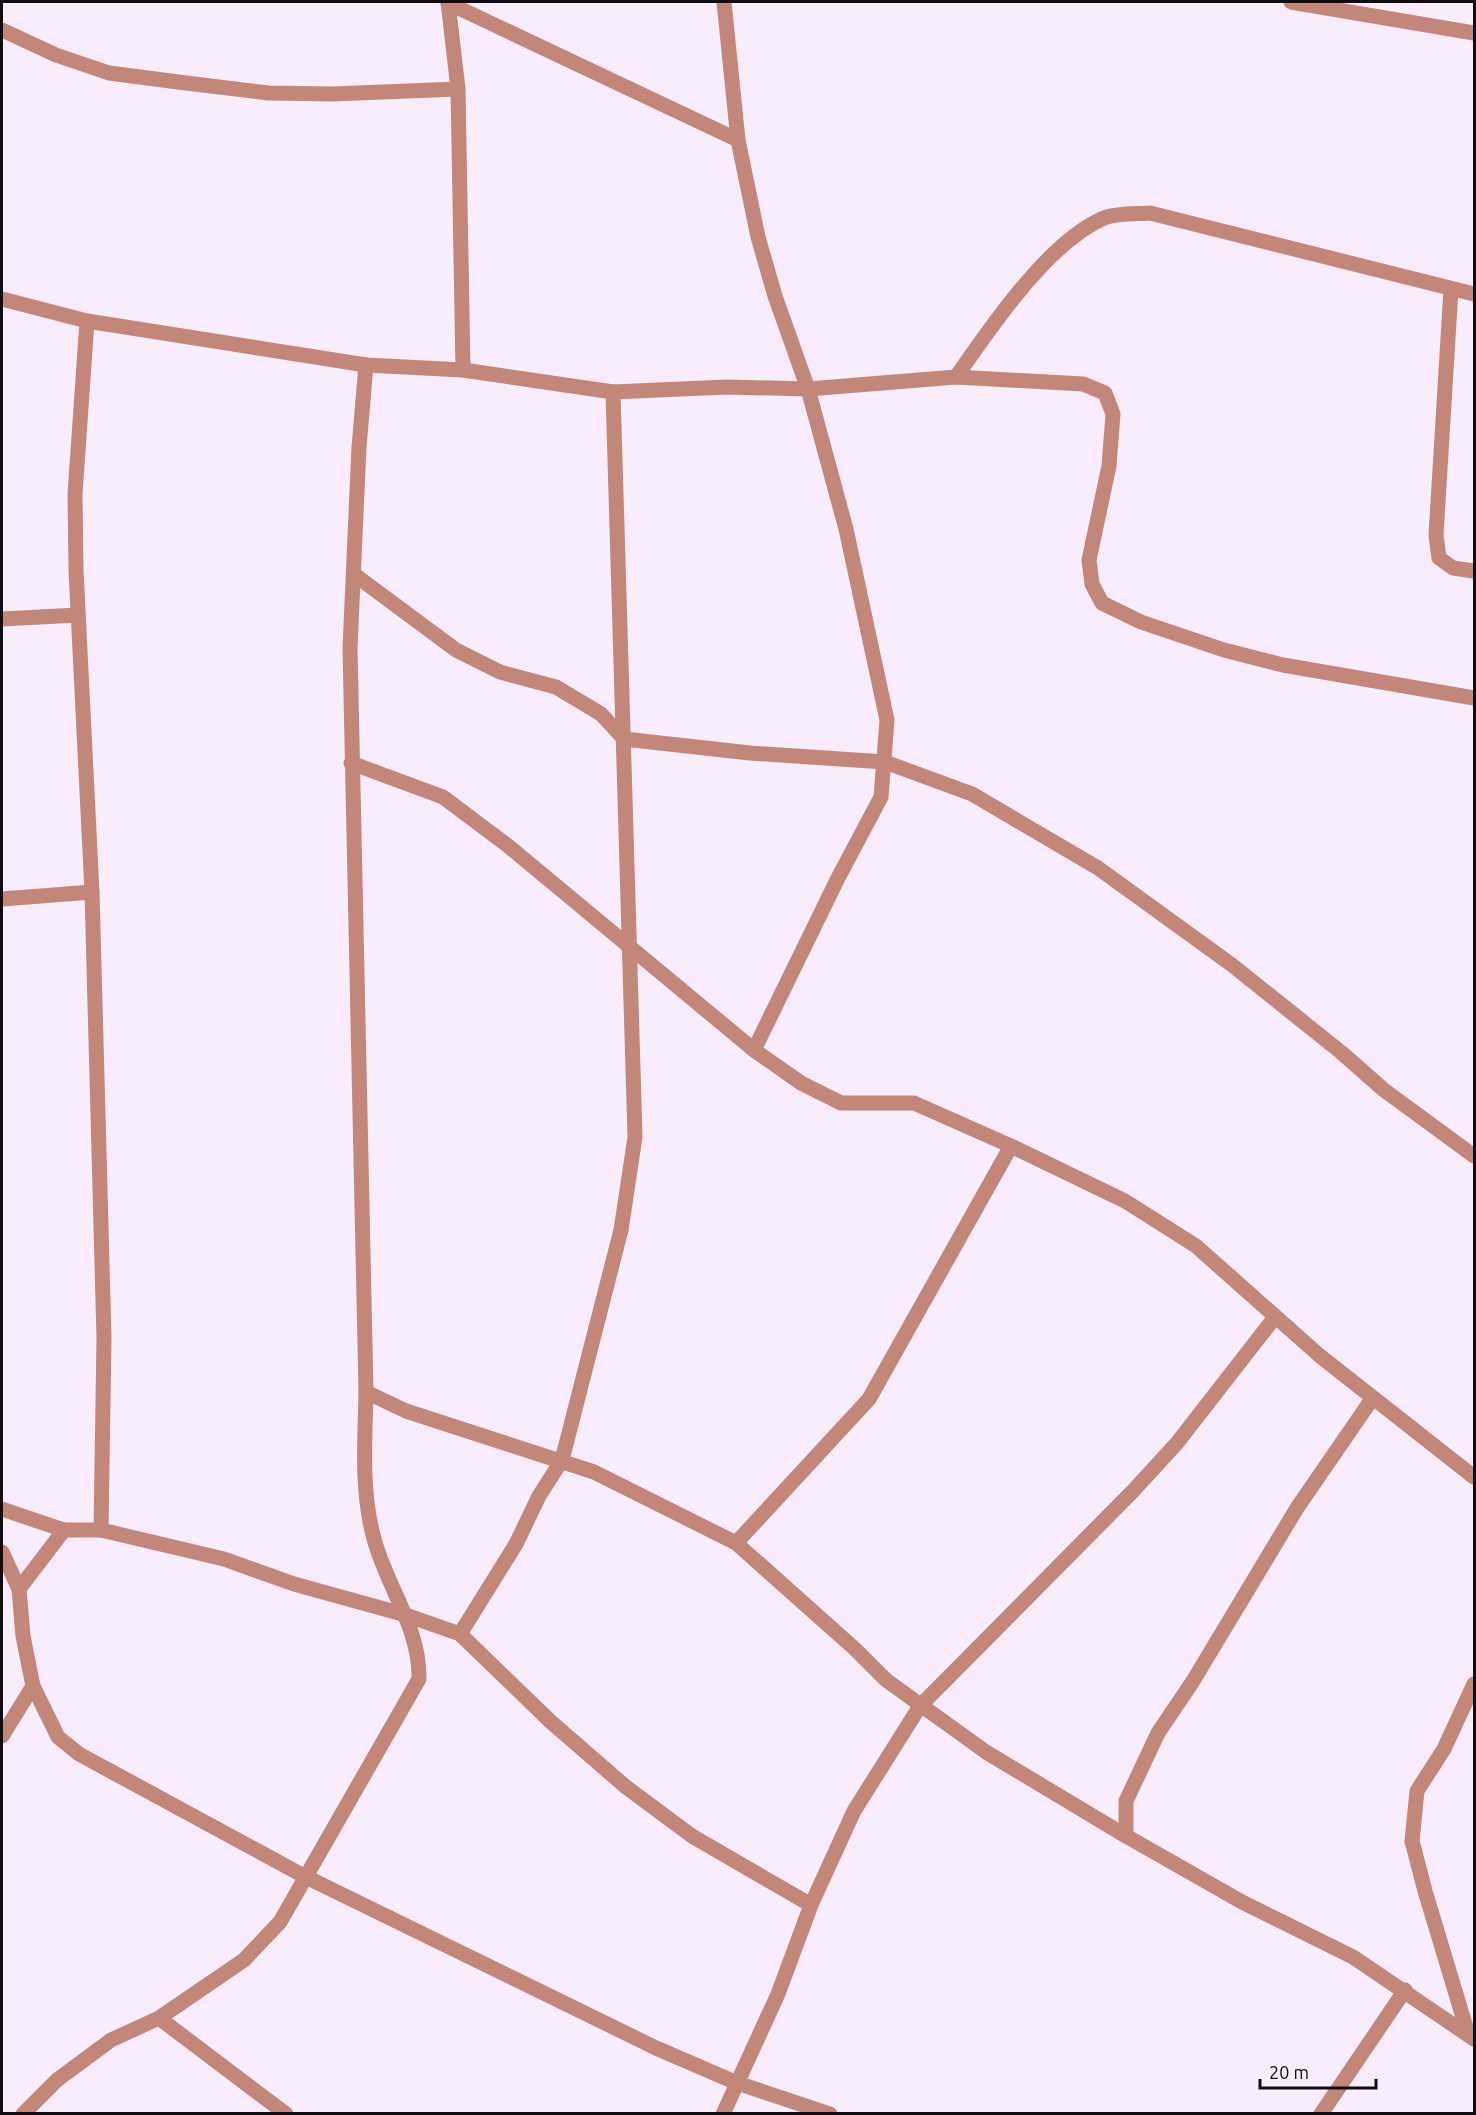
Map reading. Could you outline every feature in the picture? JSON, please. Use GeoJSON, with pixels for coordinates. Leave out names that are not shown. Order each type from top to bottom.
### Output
{"type":"FeatureCollection","features":[{"type":"Feature","properties":{"kind":"street"},"geometry":{"type":"LineString","coordinates":[[448,2],[738,140]]}},
{"type":"Feature","properties":{"kind":"street"},"geometry":{"type":"LineString","coordinates":[[448,2],[458,89],[463,370]]}},
{"type":"Feature","properties":{"kind":"street"},"geometry":{"type":"LineString","coordinates":[[724,2],[738,140],[758,237],[775,296],[808,389],[846,529],[887,720],[881,796],[754,1050]]}},
{"type":"Feature","properties":{"kind":"street"},"geometry":{"type":"LineString","coordinates":[[1291,2],[1474,33]]}},
{"type":"Feature","properties":{"kind":"street"},"geometry":{"type":"LineString","coordinates":[[2,30],[56,55],[110,73],[268,93],[332,94],[458,89]]}},
{"type":"Feature","properties":{"kind":"street"},"geometry":{"type":"LineString","coordinates":[[956,377],[988,332],[1074,234],[1107,217],[1150,213],[1474,294]]}},
{"type":"Feature","properties":{"kind":"street"},"geometry":{"type":"LineString","coordinates":[[1451,289],[1436,535],[1439,558],[1453,568],[1474,571]]}},
{"type":"Feature","properties":{"kind":"street"},"geometry":{"type":"LineString","coordinates":[[2,299],[87,321],[366,365],[463,370],[613,392],[727,387],[808,389],[956,377],[1083,384],[1105,393],[1113,414],[1109,466],[1089,560],[1092,584],[1102,603],[1141,622],[1224,650],[1283,665],[1474,698]]}},
{"type":"Feature","properties":{"kind":"street"},"geometry":{"type":"LineString","coordinates":[[87,321],[75,494],[78,615],[92,892],[104,1338],[101,1530]]}},
{"type":"Feature","properties":{"kind":"street"},"geometry":{"type":"LineString","coordinates":[[23,2114],[57,2080],[111,2040],[159,2018],[244,1960],[280,1922],[304,1876],[419,1679],[419,1658],[406,1615],[372,1527],[365,1489],[366,1392],[350,648],[359,447],[366,365]]}},
{"type":"Feature","properties":{"kind":"street"},"geometry":{"type":"LineString","coordinates":[[460,1634],[516,1544],[539,1496],[562,1460],[629,1190],[635,1137],[613,392]]}},
{"type":"Feature","properties":{"kind":"street"},"geometry":{"type":"LineString","coordinates":[[355,575],[431,634],[456,650],[500,672],[556,687],[601,714],[624,739],[750,753],[885,762],[972,794],[1098,868],[1232,965],[1384,1090],[1474,1156]]}},
{"type":"Feature","properties":{"kind":"street"},"geometry":{"type":"LineString","coordinates":[[2,619],[78,615]]}},
{"type":"Feature","properties":{"kind":"street"},"geometry":{"type":"LineString","coordinates":[[351,763],[443,797],[507,845],[754,1050],[801,1083],[841,1102],[914,1103],[1011,1146],[1125,1201],[1196,1246],[1372,1399],[1474,1477]]}},
{"type":"Feature","properties":{"kind":"street"},"geometry":{"type":"LineString","coordinates":[[2,899],[92,892]]}},
{"type":"Feature","properties":{"kind":"street"},"geometry":{"type":"LineString","coordinates":[[736,1543],[869,1399],[1011,1146]]}},
{"type":"Feature","properties":{"kind":"street"},"geometry":{"type":"LineString","coordinates":[[723,2114],[778,1994],[811,1905],[854,1811],[920,1706],[1133,1491],[1177,1443],[1275,1317]]}},
{"type":"Feature","properties":{"kind":"street"},"geometry":{"type":"LineString","coordinates":[[366,1392],[406,1411],[594,1472],[736,1543],[855,1649],[886,1680],[996,1758],[1242,1902],[1353,1957],[1405,1990],[1471,2037]]}},
{"type":"Feature","properties":{"kind":"street"},"geometry":{"type":"LineString","coordinates":[[1126,1836],[1126,1802],[1158,1733],[1193,1681],[1297,1508],[1372,1399]]}},
{"type":"Feature","properties":{"kind":"street"},"geometry":{"type":"LineString","coordinates":[[2,1509],[64,1530],[101,1530],[224,1559],[294,1584],[406,1615],[460,1634],[551,1722],[626,1788],[692,1836],[811,1905]]}},
{"type":"Feature","properties":{"kind":"street"},"geometry":{"type":"LineString","coordinates":[[20,1589],[64,1530]]}},
{"type":"Feature","properties":{"kind":"street"},"geometry":{"type":"LineString","coordinates":[[2,1552],[20,1589],[23,1636],[33,1686],[58,1737],[79,1754],[304,1876],[656,2048],[737,2083],[830,2114]]}},
{"type":"Feature","properties":{"kind":"street"},"geometry":{"type":"LineString","coordinates":[[1471,2037],[1425,1891],[1412,1841],[1417,1791],[1444,1749],[1474,1684]]}},
{"type":"Feature","properties":{"kind":"street"},"geometry":{"type":"LineString","coordinates":[[2,1736],[33,1686]]}},
{"type":"Feature","properties":{"kind":"street"},"geometry":{"type":"LineString","coordinates":[[1321,2114],[1405,1990]]}},
{"type":"Feature","properties":{"kind":"street"},"geometry":{"type":"LineString","coordinates":[[159,2018],[286,2114]]}}]}
